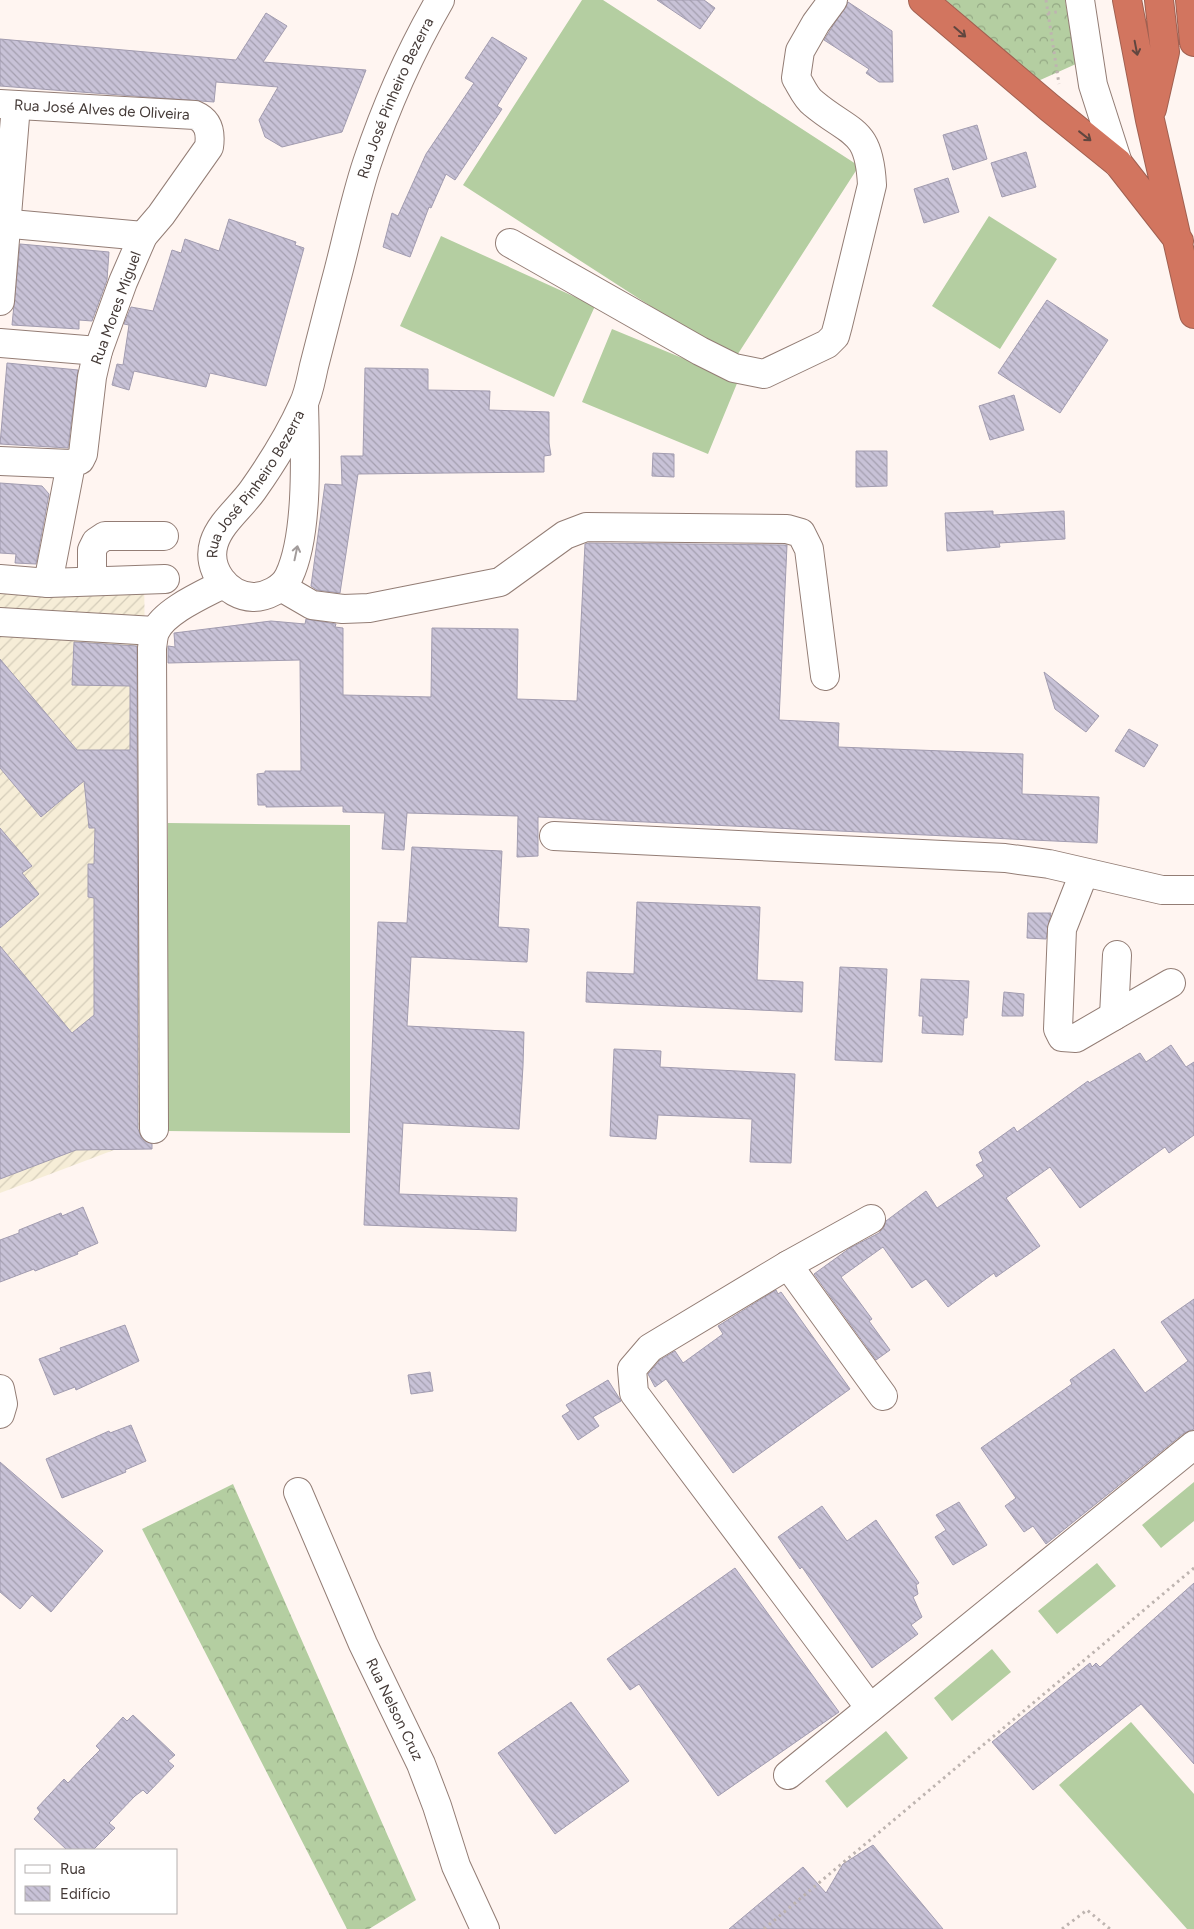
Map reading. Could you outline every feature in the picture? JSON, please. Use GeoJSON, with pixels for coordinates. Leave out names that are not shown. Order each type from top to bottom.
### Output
{"type":"FeatureCollection","features":[{"type":"Feature","properties":{"kind":"highway"},"geometry":{"type":"LineString","coordinates":[[923,0],[1118,163],[1179,241]]}},
{"type":"Feature","properties":{"kind":"highway"},"geometry":{"type":"LineString","coordinates":[[1127,0],[1150,120],[1179,241],[1194,314]]}},
{"type":"Feature","properties":{"kind":"highway"},"geometry":{"type":"LineString","coordinates":[[1150,120],[1164,52],[1159,0]]}},
{"type":"Feature","properties":{"kind":"highway"},"geometry":{"type":"LineString","coordinates":[[1190,0],[1194,42]]}},
{"type":"Feature","properties":{"kind":"street","name":"Rua José Pinheiro Bezerra"},"geometry":{"type":"LineString","coordinates":[[304,403],[304,477],[299,540],[289,578],[281,587],[268,594],[254,597],[240,595],[223,584],[215,572],[212,558],[214,544],[220,531],[254,489],[280,448],[304,403],[367,164],[402,71],[440,0]]}},
{"type":"Feature","properties":{"kind":"street"},"geometry":{"type":"LineString","coordinates":[[510,243],[700,351],[734,368],[764,374],[827,344],[834,336],[838,326],[872,185],[871,161],[865,144],[854,132],[811,102],[796,78],[800,51],[833,0]]}},
{"type":"Feature","properties":{"kind":"street"},"geometry":{"type":"LineString","coordinates":[[1069,6],[1118,163]]}},
{"type":"Feature","properties":{"kind":"street"},"geometry":{"type":"LineString","coordinates":[[0,301],[8,105]]}},
{"type":"Feature","properties":{"kind":"street","name":"Rua José Alves de Oliveira"},"geometry":{"type":"LineString","coordinates":[[8,105],[195,115],[204,120]]}},
{"type":"Feature","properties":{"kind":"street","name":"Rua Mores Miguel"},"geometry":{"type":"LineString","coordinates":[[48,583],[71,464],[80,460],[83,454],[92,377],[98,351],[123,282],[143,236],[161,215],[209,147],[209,129],[204,120]]}},
{"type":"Feature","properties":{"kind":"street"},"geometry":{"type":"LineString","coordinates":[[3,223],[143,236]]}},
{"type":"Feature","properties":{"kind":"street"},"geometry":{"type":"LineString","coordinates":[[0,343],[98,351]]}},
{"type":"Feature","properties":{"kind":"street"},"geometry":{"type":"LineString","coordinates":[[0,461],[71,464]]}},
{"type":"Feature","properties":{"kind":"street"},"geometry":{"type":"LineString","coordinates":[[281,587],[312,605],[343,609],[369,608],[500,582],[564,535],[586,527],[787,529],[801,533],[810,549],[825,676]]}},
{"type":"Feature","properties":{"kind":"street"},"geometry":{"type":"LineString","coordinates":[[92,582],[92,550],[96,542],[105,536],[164,536]]}},
{"type":"Feature","properties":{"kind":"street"},"geometry":{"type":"LineString","coordinates":[[0,579],[48,583],[165,579]]}},
{"type":"Feature","properties":{"kind":"street"},"geometry":{"type":"LineString","coordinates":[[154,1129],[152,648],[155,631],[166,618],[182,606],[223,584]]}},
{"type":"Feature","properties":{"kind":"street"},"geometry":{"type":"LineString","coordinates":[[0,622],[155,631]]}},
{"type":"Feature","properties":{"kind":"street"},"geometry":{"type":"LineString","coordinates":[[554,836],[1005,858],[1049,864],[1162,890],[1194,890]]}},
{"type":"Feature","properties":{"kind":"street"},"geometry":{"type":"LineString","coordinates":[[1084,872],[1062,929],[1058,1029],[1062,1037],[1076,1038],[1171,983]]}},
{"type":"Feature","properties":{"kind":"street"},"geometry":{"type":"LineString","coordinates":[[1114,1016],[1117,954]]}},
{"type":"Feature","properties":{"kind":"street"},"geometry":{"type":"LineString","coordinates":[[870,1708],[634,1393],[632,1368],[650,1348],[788,1264],[871,1219]]}},
{"type":"Feature","properties":{"kind":"street"},"geometry":{"type":"LineString","coordinates":[[788,1264],[883,1396]]}},
{"type":"Feature","properties":{"kind":"street"},"geometry":{"type":"LineString","coordinates":[[0,1390],[3,1404],[0,1414]]}},
{"type":"Feature","properties":{"kind":"street"},"geometry":{"type":"LineString","coordinates":[[788,1775],[1194,1445]]}},
{"type":"Feature","properties":{"kind":"street","name":"Rua Nelson Cruz"},"geometry":{"type":"LineString","coordinates":[[298,1492],[363,1644],[421,1764],[437,1806],[456,1866],[485,1929]]}},
{"type":"Feature","properties":{"kind":"path"},"geometry":{"type":"LineString","coordinates":[[1046,0],[1059,84]]}},
{"type":"Feature","properties":{"kind":"path"},"geometry":{"type":"LineString","coordinates":[[1048,13],[1069,6]]}},
{"type":"Feature","properties":{"kind":"path"},"geometry":{"type":"LineString","coordinates":[[764,1929],[1194,1568]]}},
{"type":"Feature","properties":{"kind":"path"},"geometry":{"type":"LineString","coordinates":[[1062,1929],[1087,1910],[1110,1929]]}},
{"type":"Feature","properties":{"kind":"shaded area"},"geometry":{"type":"Polygon","coordinates":[[[0,569],[144,570],[151,1136],[0,1193],[0,569]]]}},
{"type":"Feature","properties":{"kind":"green space"},"geometry":{"type":"Polygon","coordinates":[[[582,0],[603,0],[859,166],[734,360],[463,185],[582,0]]]}},
{"type":"Feature","properties":{"kind":"green space"},"geometry":{"type":"Polygon","coordinates":[[[946,0],[1065,0],[1076,64],[1038,81],[946,0]]]}},
{"type":"Feature","properties":{"kind":"green space"},"geometry":{"type":"Polygon","coordinates":[[[989,216],[1057,259],[1000,349],[932,306],[989,216]]]}},
{"type":"Feature","properties":{"kind":"green space"},"geometry":{"type":"Polygon","coordinates":[[[441,236],[595,306],[554,397],[400,326],[441,236]]]}},
{"type":"Feature","properties":{"kind":"green space"},"geometry":{"type":"Polygon","coordinates":[[[612,329],[738,381],[708,454],[582,402],[612,329]]]}},
{"type":"Feature","properties":{"kind":"green space"},"geometry":{"type":"Polygon","coordinates":[[[168,823],[350,825],[350,1133],[167,1131],[168,823]]]}},
{"type":"Feature","properties":{"kind":"green space"},"geometry":{"type":"Polygon","coordinates":[[[1194,1482],[1194,1521],[1161,1548],[1142,1525],[1194,1482]]]}},
{"type":"Feature","properties":{"kind":"green space"},"geometry":{"type":"Polygon","coordinates":[[[233,1484],[416,1900],[369,1929],[347,1929],[142,1529],[233,1484]]]}},
{"type":"Feature","properties":{"kind":"green space"},"geometry":{"type":"Polygon","coordinates":[[[1097,1563],[1116,1586],[1057,1634],[1038,1611],[1097,1563]]]}},
{"type":"Feature","properties":{"kind":"green space"},"geometry":{"type":"Polygon","coordinates":[[[992,1649],[1011,1672],[952,1721],[934,1698],[992,1649]]]}},
{"type":"Feature","properties":{"kind":"green space"},"geometry":{"type":"Polygon","coordinates":[[[1131,1722],[1194,1794],[1194,1929],[1187,1929],[1059,1785],[1131,1722]]]}},
{"type":"Feature","properties":{"kind":"green space"},"geometry":{"type":"Polygon","coordinates":[[[886,1731],[908,1758],[847,1808],[825,1781],[886,1731]]]}},
{"type":"Feature","properties":{"kind":"building"},"geometry":{"type":"Polygon","coordinates":[[[657,0],[704,0],[715,8],[700,29],[657,0]]]}},
{"type":"Feature","properties":{"kind":"building"},"geometry":{"type":"Polygon","coordinates":[[[848,2],[892,31],[893,82],[879,82],[866,73],[869,69],[824,40],[848,2]]]}},
{"type":"Feature","properties":{"kind":"building"},"geometry":{"type":"Polygon","coordinates":[[[266,13],[287,26],[263,62],[366,70],[342,132],[282,147],[265,137],[259,120],[278,87],[216,82],[214,102],[0,86],[0,39],[236,60],[266,13]]]}},
{"type":"Feature","properties":{"kind":"building"},"geometry":{"type":"Polygon","coordinates":[[[492,37],[527,58],[497,106],[502,109],[455,180],[446,174],[431,208],[429,207],[410,257],[383,247],[392,213],[398,216],[426,154],[474,83],[465,78],[492,37]]]}},
{"type":"Feature","properties":{"kind":"building"},"geometry":{"type":"Polygon","coordinates":[[[977,125],[987,159],[953,170],[943,135],[977,125]]]}},
{"type":"Feature","properties":{"kind":"building"},"geometry":{"type":"Polygon","coordinates":[[[1026,152],[1036,187],[1002,197],[991,163],[1026,152]]]}},
{"type":"Feature","properties":{"kind":"building"},"geometry":{"type":"Polygon","coordinates":[[[948,178],[959,212],[924,223],[914,189],[948,178]]]}},
{"type":"Feature","properties":{"kind":"building"},"geometry":{"type":"Polygon","coordinates":[[[229,219],[296,242],[295,245],[304,248],[266,386],[210,373],[206,387],[134,371],[129,390],[112,385],[117,364],[123,365],[129,325],[124,324],[131,307],[153,311],[172,250],[181,253],[185,239],[219,251],[229,219]]]}},
{"type":"Feature","properties":{"kind":"building"},"geometry":{"type":"Polygon","coordinates":[[[20,244],[109,252],[107,280],[92,321],[79,320],[79,329],[12,325],[20,244]]]}},
{"type":"Feature","properties":{"kind":"building"},"geometry":{"type":"Polygon","coordinates":[[[1047,300],[1108,340],[1060,413],[998,373],[1047,300]]]}},
{"type":"Feature","properties":{"kind":"building"},"geometry":{"type":"Polygon","coordinates":[[[7,363],[78,370],[68,448],[0,444],[7,363]]]}},
{"type":"Feature","properties":{"kind":"building"},"geometry":{"type":"Polygon","coordinates":[[[365,368],[428,369],[428,390],[490,391],[489,410],[549,412],[551,455],[544,456],[544,472],[358,474],[340,593],[317,590],[311,586],[325,484],[342,485],[341,456],[363,456],[365,368]]]}},
{"type":"Feature","properties":{"kind":"building"},"geometry":{"type":"Polygon","coordinates":[[[1014,395],[1024,430],[990,440],[979,406],[1014,395]]]}},
{"type":"Feature","properties":{"kind":"building"},"geometry":{"type":"Polygon","coordinates":[[[856,451],[887,451],[887,486],[856,487],[856,451]]]}},
{"type":"Feature","properties":{"kind":"building"},"geometry":{"type":"Polygon","coordinates":[[[653,453],[674,454],[674,477],[652,476],[653,453]]]}},
{"type":"Feature","properties":{"kind":"building"},"geometry":{"type":"Polygon","coordinates":[[[0,483],[42,486],[49,494],[36,564],[15,563],[16,554],[0,553],[0,483]]]}},
{"type":"Feature","properties":{"kind":"building"},"geometry":{"type":"Polygon","coordinates":[[[993,511],[993,515],[1064,511],[1065,539],[999,543],[1000,547],[947,551],[945,513],[993,511]]]}},
{"type":"Feature","properties":{"kind":"building"},"geometry":{"type":"Polygon","coordinates":[[[585,544],[787,545],[779,720],[839,723],[838,747],[1023,754],[1022,794],[1099,797],[1097,843],[538,817],[538,856],[517,857],[518,816],[407,813],[404,850],[382,849],[385,813],[343,812],[343,806],[266,807],[266,805],[258,805],[257,774],[265,773],[265,771],[301,771],[300,660],[168,663],[168,646],[175,647],[174,633],[271,621],[305,624],[306,619],[336,624],[335,627],[343,628],[343,695],[431,697],[432,628],[518,629],[517,699],[577,701],[585,544]]]}},
{"type":"Feature","properties":{"kind":"building"},"geometry":{"type":"Polygon","coordinates":[[[74,642],[137,646],[138,1129],[141,1137],[152,1144],[152,1149],[76,1150],[0,1179],[0,946],[72,1033],[94,1015],[94,898],[88,897],[88,864],[94,864],[95,828],[89,828],[84,781],[41,817],[0,768],[0,659],[77,750],[130,750],[130,686],[72,685],[74,642]]]}},
{"type":"Feature","properties":{"kind":"building"},"geometry":{"type":"Polygon","coordinates":[[[1044,672],[1099,716],[1086,732],[1055,709],[1044,672]]]}},
{"type":"Feature","properties":{"kind":"building"},"geometry":{"type":"Polygon","coordinates":[[[1129,729],[1158,745],[1144,767],[1115,751],[1129,729]]]}},
{"type":"Feature","properties":{"kind":"building"},"geometry":{"type":"Polygon","coordinates":[[[0,828],[32,866],[22,873],[39,894],[0,928],[0,828]]]}},
{"type":"Feature","properties":{"kind":"building"},"geometry":{"type":"Polygon","coordinates":[[[412,847],[502,851],[498,927],[529,929],[527,962],[411,957],[407,1026],[524,1032],[523,1066],[519,1129],[403,1123],[399,1194],[517,1198],[516,1231],[364,1225],[378,922],[407,923],[412,847]]]}},
{"type":"Feature","properties":{"kind":"building"},"geometry":{"type":"Polygon","coordinates":[[[637,902],[760,907],[757,980],[803,982],[802,1012],[586,1002],[587,972],[634,974],[637,902]]]}},
{"type":"Feature","properties":{"kind":"building"},"geometry":{"type":"Polygon","coordinates":[[[1028,913],[1051,913],[1046,939],[1027,938],[1028,913]]]}},
{"type":"Feature","properties":{"kind":"building"},"geometry":{"type":"Polygon","coordinates":[[[840,967],[887,969],[882,1062],[835,1060],[840,967]]]}},
{"type":"Feature","properties":{"kind":"building"},"geometry":{"type":"Polygon","coordinates":[[[921,979],[969,981],[967,1018],[964,1018],[963,1035],[922,1033],[923,1016],[919,1016],[921,979]]]}},
{"type":"Feature","properties":{"kind":"building"},"geometry":{"type":"Polygon","coordinates":[[[1004,992],[1024,994],[1023,1016],[1002,1016],[1004,992]]]}},
{"type":"Feature","properties":{"kind":"building"},"geometry":{"type":"Polygon","coordinates":[[[1171,1045],[1186,1067],[1194,1062],[1194,1135],[1169,1153],[1165,1147],[1080,1208],[1050,1167],[1006,1198],[1040,1246],[996,1277],[994,1273],[948,1307],[926,1279],[912,1288],[883,1247],[841,1277],[872,1319],[869,1321],[890,1350],[876,1360],[814,1274],[850,1248],[879,1233],[886,1221],[926,1191],[937,1208],[984,1176],[976,1165],[983,1161],[979,1152],[1014,1127],[1017,1132],[1088,1081],[1089,1083],[1140,1053],[1146,1062],[1171,1045]]]}},
{"type":"Feature","properties":{"kind":"building"},"geometry":{"type":"Polygon","coordinates":[[[614,1049],[661,1051],[660,1067],[795,1074],[791,1163],[750,1162],[752,1119],[658,1115],[656,1139],[610,1136],[614,1049]]]}},
{"type":"Feature","properties":{"kind":"building"},"geometry":{"type":"Polygon","coordinates":[[[83,1207],[98,1243],[77,1252],[78,1254],[0,1282],[0,1240],[61,1213],[62,1216],[83,1207]]]}},
{"type":"Feature","properties":{"kind":"building"},"geometry":{"type":"Polygon","coordinates":[[[776,1290],[778,1294],[781,1292],[850,1389],[733,1473],[666,1379],[655,1387],[648,1374],[660,1360],[675,1351],[683,1363],[723,1334],[718,1326],[776,1290]]]}},
{"type":"Feature","properties":{"kind":"building"},"geometry":{"type":"Polygon","coordinates":[[[1194,1299],[1194,1429],[1184,1433],[1046,1544],[1033,1526],[1024,1532],[1005,1506],[1016,1498],[981,1448],[1072,1384],[1070,1380],[1114,1349],[1145,1393],[1188,1361],[1161,1322],[1194,1299]]]}},
{"type":"Feature","properties":{"kind":"building"},"geometry":{"type":"Polygon","coordinates":[[[125,1325],[139,1361],[76,1390],[75,1387],[54,1395],[39,1359],[61,1351],[60,1348],[125,1325]]]}},
{"type":"Feature","properties":{"kind":"building"},"geometry":{"type":"Polygon","coordinates":[[[430,1372],[433,1391],[411,1394],[408,1375],[430,1372]]]}},
{"type":"Feature","properties":{"kind":"building"},"geometry":{"type":"Polygon","coordinates":[[[608,1380],[621,1401],[593,1417],[599,1426],[578,1440],[562,1416],[570,1411],[566,1405],[608,1380]]]}},
{"type":"Feature","properties":{"kind":"building"},"geometry":{"type":"Polygon","coordinates":[[[131,1425],[146,1461],[125,1470],[126,1472],[62,1498],[46,1459],[109,1431],[110,1433],[131,1425]]]}},
{"type":"Feature","properties":{"kind":"building"},"geometry":{"type":"Polygon","coordinates":[[[0,1462],[103,1551],[51,1612],[32,1595],[20,1609],[0,1592],[0,1462]]]}},
{"type":"Feature","properties":{"kind":"building"},"geometry":{"type":"Polygon","coordinates":[[[959,1502],[987,1545],[953,1565],[935,1537],[946,1530],[936,1515],[959,1502]]]}},
{"type":"Feature","properties":{"kind":"building"},"geometry":{"type":"Polygon","coordinates":[[[822,1506],[847,1541],[876,1520],[919,1583],[916,1585],[918,1594],[913,1597],[922,1617],[911,1625],[918,1634],[872,1668],[802,1567],[800,1569],[778,1537],[822,1506]]]}},
{"type":"Feature","properties":{"kind":"building"},"geometry":{"type":"Polygon","coordinates":[[[735,1568],[839,1712],[718,1796],[639,1684],[630,1690],[607,1659],[735,1568]]]}},
{"type":"Feature","properties":{"kind":"building"},"geometry":{"type":"Polygon","coordinates":[[[1194,1583],[1194,1764],[1141,1704],[1033,1790],[992,1742],[1090,1663],[1092,1667],[1096,1663],[1100,1667],[1194,1583]]]}},
{"type":"Feature","properties":{"kind":"building"},"geometry":{"type":"Polygon","coordinates":[[[571,1702],[629,1781],[555,1834],[498,1753],[571,1702]]]}},
{"type":"Feature","properties":{"kind":"building"},"geometry":{"type":"Polygon","coordinates":[[[133,1715],[175,1755],[168,1761],[174,1766],[147,1794],[143,1790],[135,1796],[109,1823],[115,1828],[94,1849],[66,1849],[34,1819],[40,1812],[37,1808],[64,1779],[68,1783],[100,1750],[96,1746],[123,1717],[127,1721],[133,1715]]]}},
{"type":"Feature","properties":{"kind":"building"},"geometry":{"type":"Polygon","coordinates":[[[873,1845],[943,1929],[729,1929],[803,1867],[826,1893],[843,1864],[873,1845]]]}}]}
